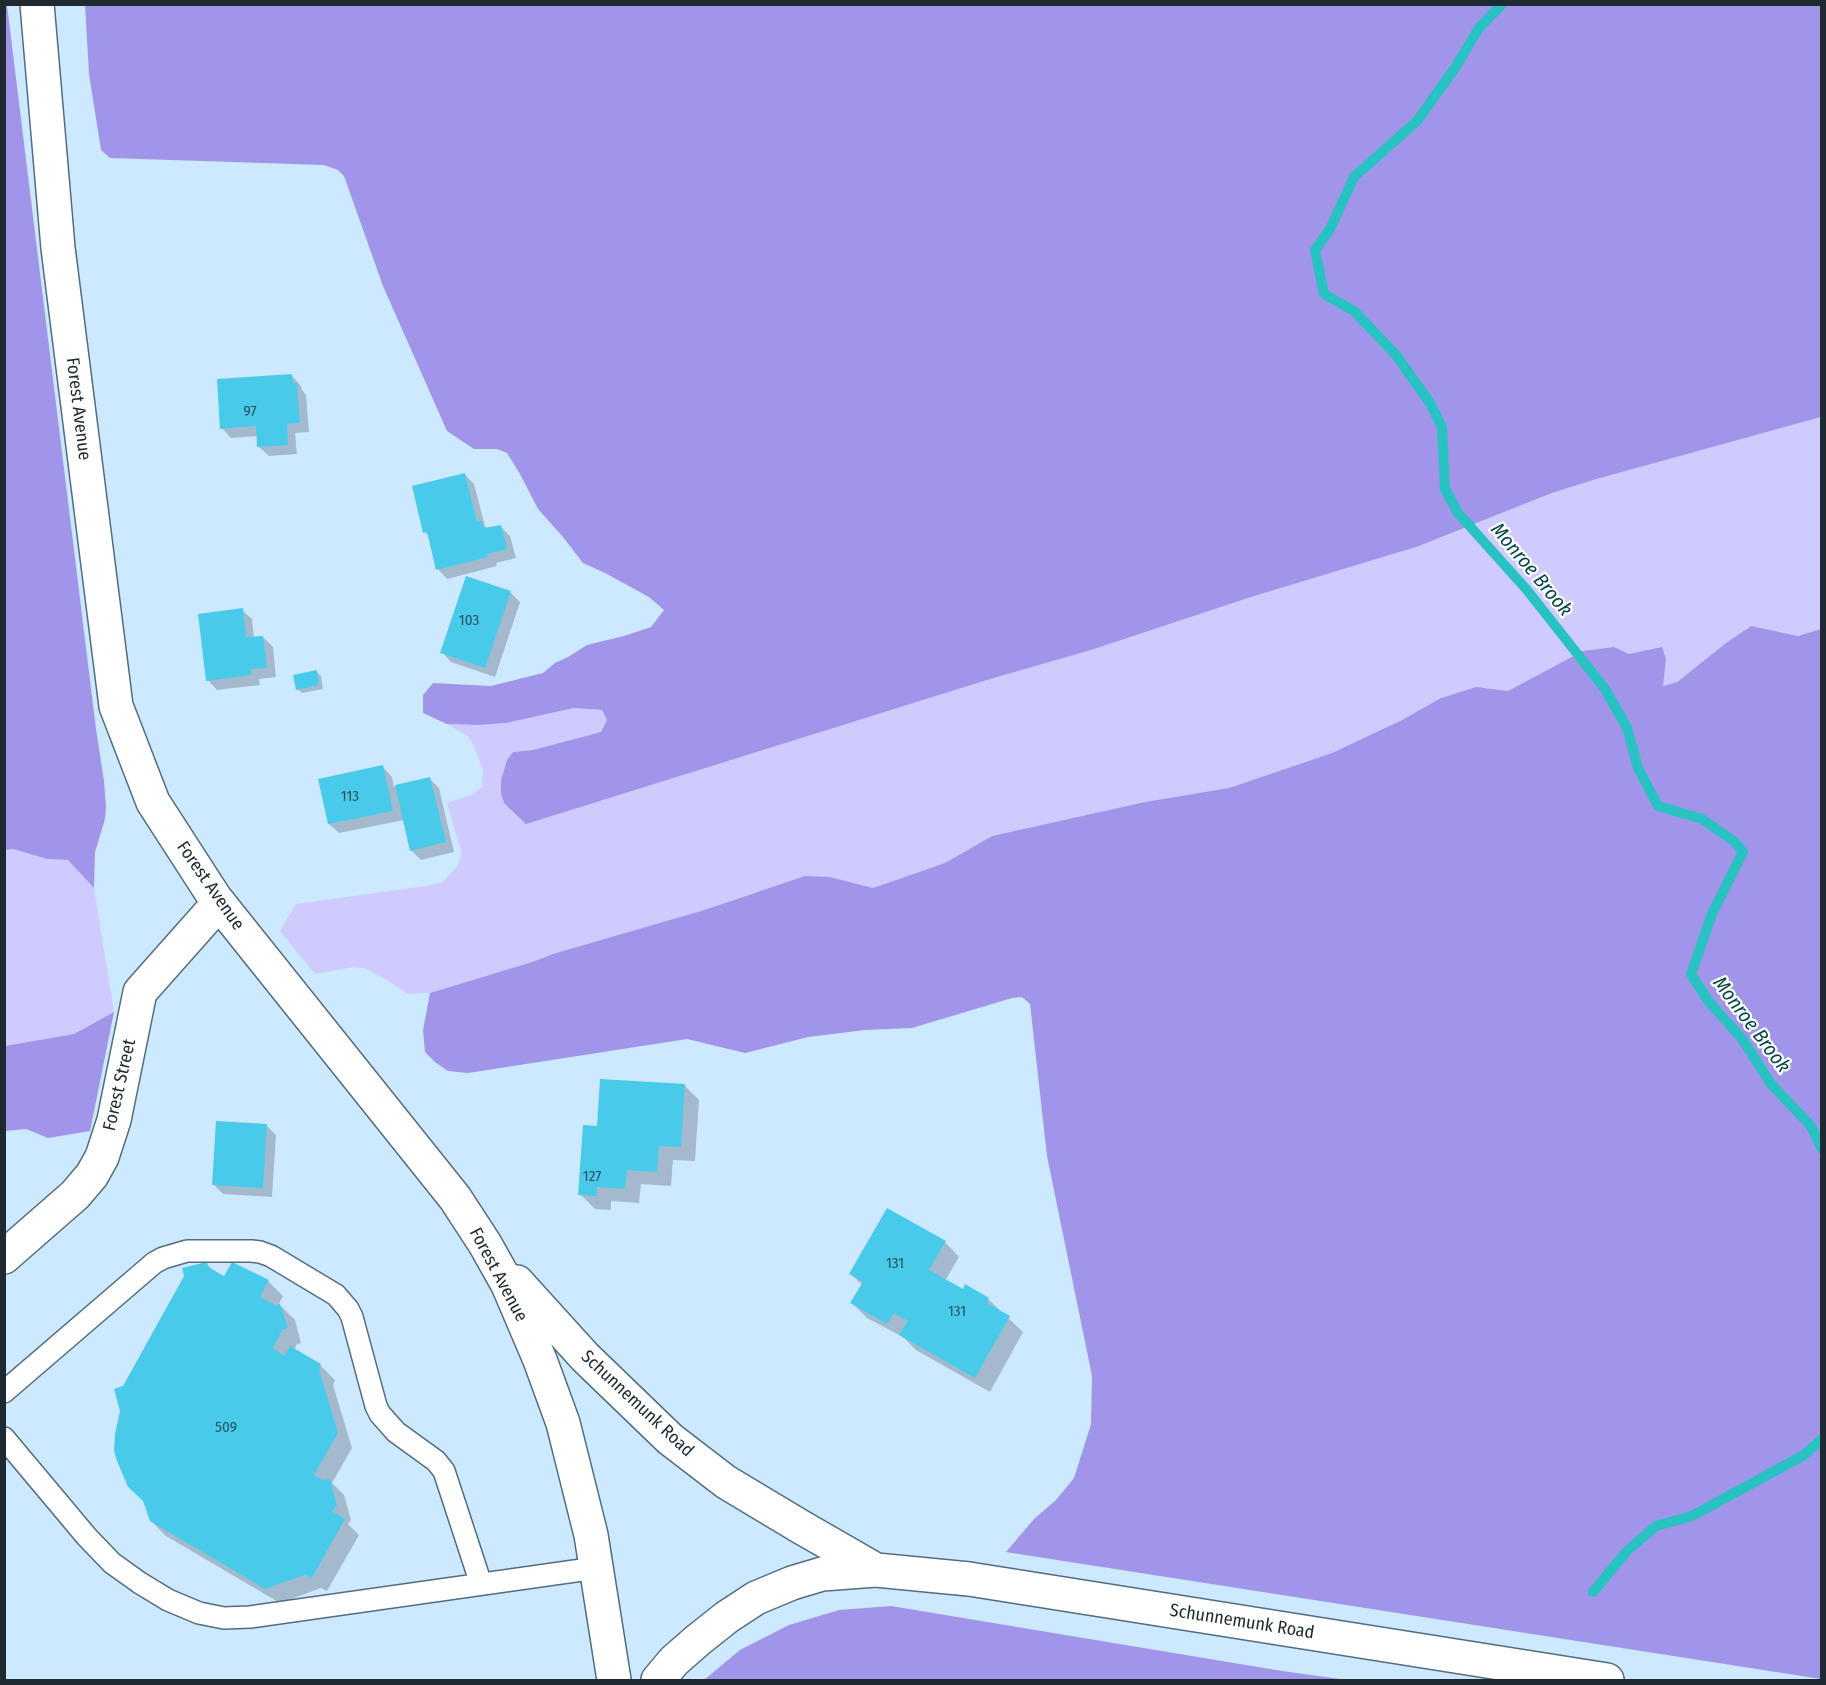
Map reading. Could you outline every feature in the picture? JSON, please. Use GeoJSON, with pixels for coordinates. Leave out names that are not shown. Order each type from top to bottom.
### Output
{"type":"FeatureCollection","features":[{"type":"Feature","properties":{"kind":"street","name":"Forest Avenue"},"geometry":{"type":"LineString","coordinates":[[37,4],[58,248],[116,706],[153,802],[219,903],[455,1198],[485,1244],[513,1296],[540,1360],[562,1423],[588,1524],[614,1680]]}},
{"type":"Feature","properties":{"kind":"street","name":"Forest Street"},"geometry":{"type":"LineString","coordinates":[[4,1257],[60,1209],[92,1175],[102,1157],[114,1120],[141,992],[219,903]]}},
{"type":"Feature","properties":{"kind":"street","name":"Schunnemunk Road"},"geometry":{"type":"LineString","coordinates":[[485,1244],[534,1303],[670,1439],[726,1482],[876,1570]]}},
{"type":"Feature","properties":{"kind":"street","name":"Schunnemunk Road"},"geometry":{"type":"LineString","coordinates":[[658,1680],[674,1661],[698,1640],[756,1598],[822,1574],[876,1570],[969,1579],[1607,1680]]}},
{"type":"Feature","properties":{"kind":"lane"},"geometry":{"type":"LineString","coordinates":[[4,1392],[154,1263],[163,1258],[187,1251],[251,1251],[271,1256],[336,1295],[348,1309],[376,1406],[396,1432],[436,1461],[444,1471],[481,1584]]}},
{"type":"Feature","properties":{"kind":"lane"},"geometry":{"type":"LineString","coordinates":[[4,1438],[87,1538],[112,1563],[168,1600],[199,1613],[224,1618],[250,1617],[596,1568]]}},
{"type":"Feature","properties":{"kind":"shaded area"},"geometry":{"type":"Polygon","coordinates":[[[4,5],[7,5],[104,781],[105,819],[95,852],[94,888],[68,860],[47,859],[13,849],[5,850],[4,5]]]}},
{"type":"Feature","properties":{"kind":"shaded area"},"geometry":{"type":"Polygon","coordinates":[[[85,5],[1821,5],[1821,417],[1593,480],[1552,493],[1419,546],[1251,597],[1091,650],[987,680],[526,824],[504,803],[501,793],[501,780],[507,760],[513,752],[533,750],[601,732],[607,720],[602,710],[574,708],[506,723],[447,724],[423,713],[423,695],[433,683],[491,686],[543,673],[555,663],[587,645],[651,627],[664,610],[649,597],[583,563],[538,509],[507,453],[497,449],[474,449],[447,431],[383,286],[344,176],[338,170],[324,165],[110,158],[101,150],[89,74],[85,5]]]}},
{"type":"Feature","properties":{"kind":"shaded area"},"geometry":{"type":"Polygon","coordinates":[[[1821,417],[1821,629],[1798,636],[1750,626],[1676,682],[1662,687],[1666,659],[1629,654],[1614,647],[1821,1500],[1476,687],[1441,698],[1402,720],[1332,753],[1229,788],[1145,802],[992,836],[945,863],[873,888],[830,877],[755,892],[701,911],[430,993],[407,994],[389,981],[364,968],[353,967],[315,974],[280,931],[296,904],[443,882],[458,865],[462,854],[447,803],[473,794],[482,787],[483,771],[468,736],[447,724],[506,723],[574,708],[602,710],[607,720],[601,732],[533,750],[513,752],[507,760],[501,780],[526,823],[1091,650],[1441,538],[1552,493],[1593,480],[1821,417]]]}},
{"type":"Feature","properties":{"kind":"shaded area"},"geometry":{"type":"Polygon","coordinates":[[[1751,626],[1798,636],[1821,629],[1821,1679],[1006,1552],[1074,1478],[1091,1424],[1092,1376],[1047,1156],[1030,1004],[1022,997],[912,1028],[865,1030],[808,1037],[745,1053],[687,1039],[468,1073],[448,1071],[425,1052],[423,1030],[430,993],[701,911],[805,876],[830,877],[873,888],[945,863],[992,836],[1145,802],[1229,788],[1332,753],[1402,720],[1441,698],[1476,687],[1508,691],[1583,651],[1614,647],[1629,654],[1662,647],[1666,659],[1663,686],[1677,682],[1751,626]]]}},
{"type":"Feature","properties":{"kind":"shaded area"},"geometry":{"type":"Polygon","coordinates":[[[13,849],[47,859],[68,860],[94,888],[114,1012],[74,1034],[5,1046],[4,850],[13,849]]]}},
{"type":"Feature","properties":{"kind":"shaded area"},"geometry":{"type":"Polygon","coordinates":[[[114,1012],[90,1131],[48,1138],[26,1129],[5,1131],[5,1046],[74,1034],[114,1012]]]}},
{"type":"Feature","properties":{"kind":"shaded area"},"geometry":{"type":"Polygon","coordinates":[[[891,1606],[1347,1680],[704,1680],[740,1650],[789,1625],[839,1610],[891,1606]]]}},
{"type":"Feature","properties":{"kind":"building"},"geometry":{"type":"Polygon","coordinates":[[[292,374],[293,384],[297,383],[300,423],[287,424],[288,445],[257,447],[256,426],[220,429],[217,379],[292,374]]]}},
{"type":"Feature","properties":{"kind":"building"},"geometry":{"type":"Polygon","coordinates":[[[465,473],[477,522],[482,521],[484,528],[501,525],[507,549],[487,554],[488,557],[436,570],[427,532],[423,533],[412,486],[465,473]]]}},
{"type":"Feature","properties":{"kind":"building"},"geometry":{"type":"Polygon","coordinates":[[[466,576],[511,591],[485,668],[440,653],[466,576]]]}},
{"type":"Feature","properties":{"kind":"building"},"geometry":{"type":"Polygon","coordinates":[[[243,608],[246,637],[263,636],[267,668],[250,669],[251,675],[206,681],[198,614],[243,608]]]}},
{"type":"Feature","properties":{"kind":"building"},"geometry":{"type":"Polygon","coordinates":[[[317,670],[319,685],[296,690],[293,675],[317,670]]]}},
{"type":"Feature","properties":{"kind":"building"},"geometry":{"type":"Polygon","coordinates":[[[383,765],[393,811],[328,824],[318,779],[383,765]]]}},
{"type":"Feature","properties":{"kind":"building"},"geometry":{"type":"Polygon","coordinates":[[[430,777],[446,842],[410,851],[395,785],[430,777]]]}},
{"type":"Feature","properties":{"kind":"building"},"geometry":{"type":"Polygon","coordinates":[[[600,1079],[685,1084],[681,1147],[659,1146],[657,1172],[627,1170],[625,1189],[597,1187],[597,1196],[578,1195],[583,1125],[597,1126],[600,1079]]]}},
{"type":"Feature","properties":{"kind":"building"},"geometry":{"type":"Polygon","coordinates":[[[216,1121],[267,1124],[263,1188],[212,1185],[216,1121]]]}},
{"type":"Feature","properties":{"kind":"building"},"geometry":{"type":"Polygon","coordinates":[[[887,1208],[946,1241],[929,1270],[963,1289],[965,1284],[989,1298],[987,1303],[1010,1316],[975,1378],[899,1335],[908,1321],[894,1313],[887,1324],[850,1303],[863,1282],[849,1274],[887,1208]]]}},
{"type":"Feature","properties":{"kind":"building"},"geometry":{"type":"Polygon","coordinates":[[[207,1262],[208,1267],[224,1276],[232,1262],[269,1280],[260,1297],[275,1305],[280,1304],[288,1328],[282,1330],[273,1348],[284,1356],[290,1346],[321,1364],[319,1369],[338,1433],[314,1475],[323,1480],[330,1479],[337,1505],[332,1511],[345,1519],[312,1578],[305,1575],[265,1589],[150,1521],[143,1501],[128,1487],[117,1461],[114,1451],[115,1434],[120,1411],[114,1389],[123,1386],[184,1276],[182,1268],[207,1262]]]}},
{"type":"Feature","properties":{"kind":"waterway","name":"Monroe Brook"},"geometry":{"type":"LineString","coordinates":[[1502,4],[1479,28],[1455,68],[1417,121],[1354,177],[1330,229],[1315,250],[1324,294],[1354,311],[1396,355],[1430,403],[1442,427],[1445,489],[1458,513],[1527,590],[1605,689],[1627,728],[1638,768],[1658,806],[1702,819],[1735,842],[1743,852],[1712,914],[1691,974],[1709,1002],[1743,1040],[1771,1084],[1811,1126],[1822,1149]]}},
{"type":"Feature","properties":{"kind":"waterway","name":"Monroe Brook"},"geometry":{"type":"LineString","coordinates":[[1593,1592],[1627,1551],[1656,1526],[1692,1516],[1804,1455],[1822,1439]]}}]}
